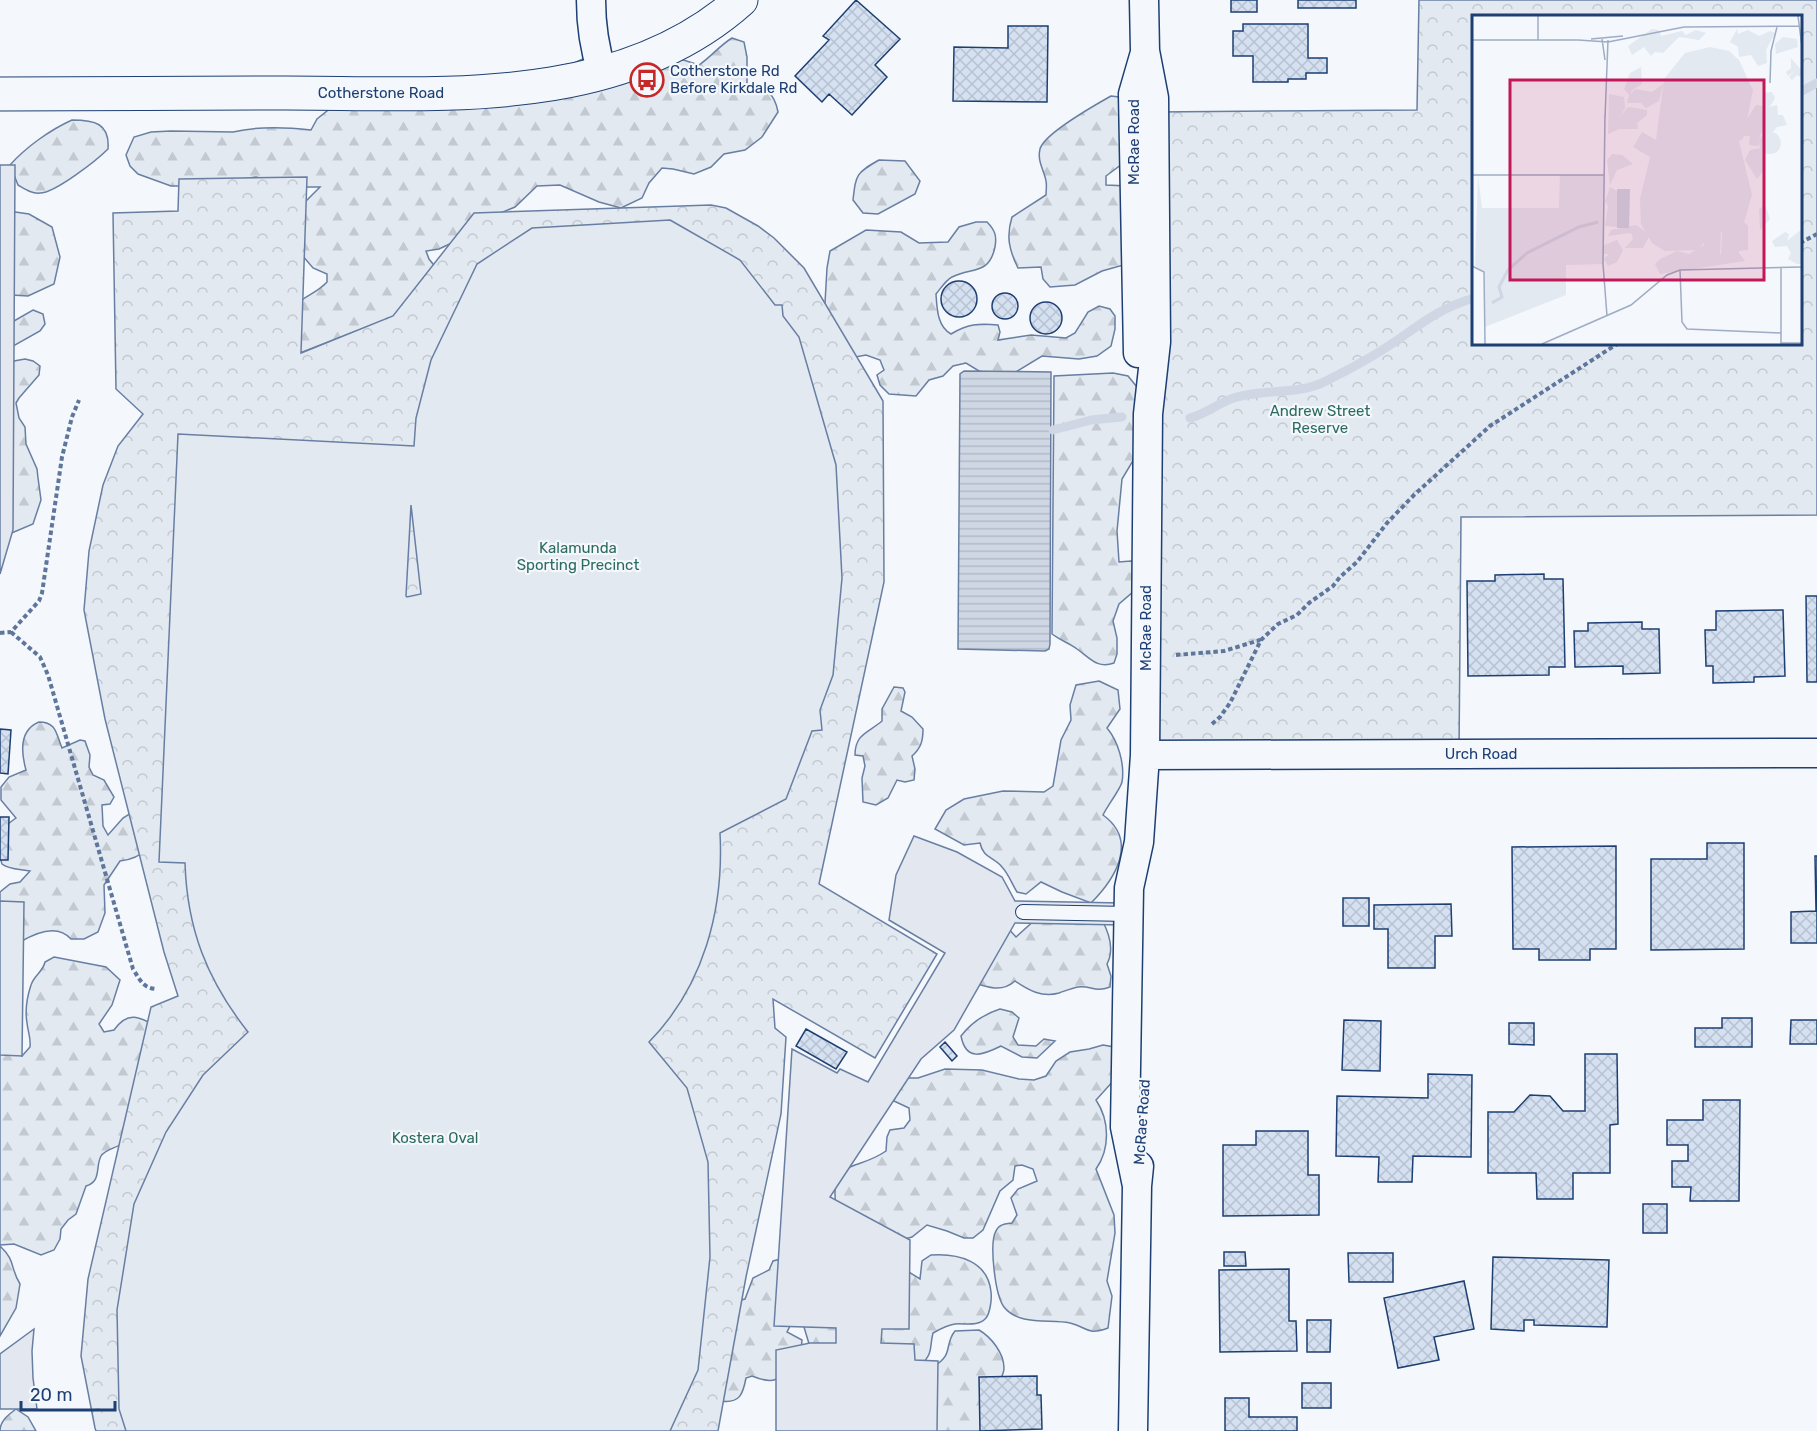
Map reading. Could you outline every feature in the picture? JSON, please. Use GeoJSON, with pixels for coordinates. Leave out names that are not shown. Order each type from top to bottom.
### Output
{"type":"FeatureCollection","features":[{"type":"Feature","properties":{"kind":"street"},"geometry":{"type":"LineString","coordinates":[[591,0],[591,30],[602,72]]}},
{"type":"Feature","properties":{"kind":"street","name":"Cotherstone Road"},"geometry":{"type":"LineString","coordinates":[[0,94],[486,93],[549,86],[602,72],[660,52],[696,35],[741,0]]}},
{"type":"Feature","properties":{"kind":"street","name":"McRae Road"},"geometry":{"type":"LineString","coordinates":[[1137,1186],[1125,1127],[1129,888],[1139,842],[1145,755],[1148,414],[1156,342],[1155,112],[1145,51],[1144,0]]}},
{"type":"Feature","properties":{"kind":"street","name":"Urch Road"},"geometry":{"type":"LineString","coordinates":[[1145,755],[1817,753]]}},
{"type":"Feature","properties":{"kind":"street","name":"McRae Road"},"geometry":{"type":"LineString","coordinates":[[1133,1431],[1137,1186],[1144,1128],[1149,892],[1139,842]]}},
{"type":"Feature","properties":{"kind":"lane"},"geometry":{"type":"LineString","coordinates":[[1023,912],[1129,914]]}},
{"type":"Feature","properties":{"kind":"path"},"geometry":{"type":"LineString","coordinates":[[1802,242],[1817,234]]}},
{"type":"Feature","properties":{"kind":"path"},"geometry":{"type":"LineString","coordinates":[[1187,755],[1206,728],[1220,717],[1230,703],[1261,640],[1278,624],[1297,615],[1309,603],[1333,586],[1365,553],[1387,523],[1490,426],[1615,345]]}},
{"type":"Feature","properties":{"kind":"path"},"geometry":{"type":"LineString","coordinates":[[0,633],[11,632],[39,601],[62,457],[69,425],[79,400]]}},
{"type":"Feature","properties":{"kind":"path"},"geometry":{"type":"LineString","coordinates":[[11,632],[40,657],[48,675],[133,969],[142,985],[156,989]]}},
{"type":"Feature","properties":{"kind":"path"},"geometry":{"type":"LineString","coordinates":[[1146,659],[1216,652],[1261,640]]}},
{"type":"Feature","properties":{"kind":"green space","name":"Andrew Street Reserve"},"geometry":{"type":"Polygon","coordinates":[[[1419,0],[1817,0],[1817,515],[1461,517],[1459,754],[1145,755],[1155,112],[1417,110],[1419,0]]]}},
{"type":"Feature","properties":{"kind":"green space"},"geometry":{"type":"Polygon","coordinates":[[[732,38],[744,42],[747,57],[747,85],[768,92],[774,99],[778,112],[762,137],[745,150],[724,154],[711,167],[694,174],[662,168],[649,183],[642,198],[621,208],[599,202],[560,185],[537,186],[515,207],[491,217],[456,241],[439,249],[426,251],[437,269],[426,304],[300,353],[296,304],[327,282],[327,274],[313,268],[296,248],[300,207],[320,187],[294,187],[256,177],[196,186],[171,186],[138,174],[130,166],[126,155],[134,137],[151,132],[233,132],[272,128],[311,130],[317,119],[332,107],[399,99],[574,63],[596,53],[677,58],[699,65],[732,38]]]}},
{"type":"Feature","properties":{"kind":"green space"},"geometry":{"type":"Polygon","coordinates":[[[1111,96],[1119,97],[1127,104],[1122,164],[1106,176],[1106,185],[1128,186],[1127,264],[1102,271],[1075,285],[1050,287],[1043,279],[1041,267],[1018,268],[1009,243],[1012,217],[1046,195],[1046,183],[1039,158],[1040,149],[1044,143],[1071,120],[1111,96]]]}},
{"type":"Feature","properties":{"kind":"green space"},"geometry":{"type":"Polygon","coordinates":[[[72,120],[94,122],[103,128],[108,140],[108,149],[76,175],[47,192],[34,193],[18,185],[10,165],[39,140],[72,120]]]}},
{"type":"Feature","properties":{"kind":"green space"},"geometry":{"type":"Polygon","coordinates":[[[879,160],[905,161],[920,181],[915,194],[878,214],[863,213],[853,200],[856,179],[861,172],[879,160]]]}},
{"type":"Feature","properties":{"kind":"green space","name":"Kalamunda Sporting Precinct"},"geometry":{"type":"Polygon","coordinates":[[[307,177],[301,353],[393,316],[474,213],[711,205],[726,208],[758,226],[774,238],[804,268],[883,401],[884,582],[819,884],[937,954],[875,1058],[773,999],[775,1028],[786,1037],[781,1114],[746,1277],[718,1431],[96,1431],[95,1428],[81,1356],[88,1279],[151,1007],[178,996],[164,952],[105,719],[84,610],[89,551],[103,485],[118,446],[143,414],[116,389],[113,213],[178,211],[179,179],[307,177]]]}},
{"type":"Feature","properties":{"kind":"green space"},"geometry":{"type":"Polygon","coordinates":[[[0,213],[29,214],[52,227],[60,257],[54,284],[28,296],[12,295],[0,213]]]}},
{"type":"Feature","properties":{"kind":"green space","name":"Kostera Oval"},"geometry":{"type":"Polygon","coordinates":[[[670,220],[740,260],[775,305],[782,305],[783,316],[799,337],[836,465],[842,578],[833,675],[820,710],[822,730],[812,731],[786,799],[720,833],[718,890],[707,945],[684,996],[649,1042],[687,1088],[708,1162],[710,1257],[698,1370],[670,1431],[126,1431],[119,1409],[117,1310],[134,1204],[166,1132],[203,1075],[248,1032],[221,993],[202,953],[190,910],[185,863],[159,862],[178,434],[414,446],[416,418],[431,360],[477,264],[532,228],[670,220]],[[411,505],[406,596],[421,594],[411,505]]]}},
{"type":"Feature","properties":{"kind":"green space"},"geometry":{"type":"Polygon","coordinates":[[[976,222],[987,222],[992,228],[995,233],[995,247],[989,262],[984,266],[952,277],[936,294],[939,316],[946,331],[951,334],[968,326],[991,324],[998,325],[1000,332],[998,340],[1031,335],[1066,338],[1075,333],[1088,312],[1099,306],[1110,309],[1115,316],[1111,346],[1097,356],[1079,359],[1042,356],[1006,378],[979,371],[966,363],[953,366],[943,376],[929,380],[916,396],[889,394],[880,385],[877,375],[884,370],[880,360],[866,355],[850,358],[818,309],[825,303],[830,251],[866,230],[901,232],[919,243],[948,242],[959,227],[976,222]]]}},
{"type":"Feature","properties":{"kind":"green space"},"geometry":{"type":"Polygon","coordinates":[[[33,310],[43,314],[45,324],[40,331],[8,349],[11,318],[14,321],[33,310]]]}},
{"type":"Feature","properties":{"kind":"green space"},"geometry":{"type":"Polygon","coordinates":[[[25,359],[40,366],[39,375],[16,403],[19,418],[25,427],[26,444],[37,469],[41,500],[33,524],[7,535],[0,535],[0,380],[14,361],[25,359]]]}},
{"type":"Feature","properties":{"kind":"green space"},"geometry":{"type":"Polygon","coordinates":[[[1113,373],[1128,376],[1137,387],[1134,459],[1122,479],[1117,531],[1119,562],[1131,561],[1140,565],[1134,591],[1119,604],[1113,621],[1117,638],[1117,654],[1114,663],[1103,665],[1094,662],[1052,634],[1054,376],[1113,373]]]}},
{"type":"Feature","properties":{"kind":"green space"},"geometry":{"type":"Polygon","coordinates":[[[1099,681],[1118,690],[1120,709],[1107,728],[1120,753],[1122,782],[1103,815],[1114,825],[1120,836],[1120,860],[1108,883],[1091,903],[1041,882],[1026,894],[1017,892],[1004,869],[986,855],[980,843],[964,845],[935,829],[946,810],[964,799],[1003,791],[1044,792],[1053,786],[1061,740],[1071,720],[1070,705],[1076,685],[1099,681]]]}},
{"type":"Feature","properties":{"kind":"green space"},"geometry":{"type":"Polygon","coordinates":[[[894,687],[903,688],[905,692],[901,711],[912,717],[923,729],[923,737],[912,756],[915,769],[914,780],[905,782],[897,780],[888,798],[876,805],[863,802],[862,778],[865,766],[863,756],[855,755],[856,748],[860,738],[882,721],[882,709],[894,687]]]}},
{"type":"Feature","properties":{"kind":"green space"},"geometry":{"type":"Polygon","coordinates":[[[39,722],[53,727],[62,748],[80,740],[85,741],[90,755],[89,767],[93,775],[104,780],[114,797],[110,804],[102,805],[103,826],[108,835],[123,818],[134,811],[149,848],[136,857],[120,861],[104,885],[105,913],[98,932],[84,939],[71,939],[59,931],[46,931],[20,942],[0,908],[0,892],[10,884],[20,882],[30,871],[2,864],[0,836],[4,828],[16,818],[1,800],[1,787],[9,777],[26,770],[23,742],[28,730],[39,722]]]}},
{"type":"Feature","properties":{"kind":"green space"},"geometry":{"type":"Polygon","coordinates":[[[0,901],[24,902],[22,1056],[0,1055],[0,901]]]}},
{"type":"Feature","properties":{"kind":"green space"},"geometry":{"type":"Polygon","coordinates":[[[1037,918],[1102,920],[1110,941],[1111,953],[1107,964],[1111,976],[1110,987],[1096,989],[1078,987],[1059,993],[1041,994],[1015,981],[999,988],[971,982],[1005,925],[1016,937],[1037,918]]]}},
{"type":"Feature","properties":{"kind":"green space"},"geometry":{"type":"Polygon","coordinates":[[[54,957],[106,967],[120,980],[112,1005],[99,1024],[104,1032],[114,1030],[124,1020],[134,1017],[146,1020],[158,1027],[123,1143],[101,1156],[96,1177],[91,1184],[86,1186],[76,1214],[61,1229],[60,1239],[54,1250],[41,1255],[14,1244],[0,1245],[0,1044],[22,1056],[30,1047],[26,1014],[32,982],[45,962],[54,957]]]}},
{"type":"Feature","properties":{"kind":"green space"},"geometry":{"type":"Polygon","coordinates":[[[1000,1009],[1012,1012],[1019,1018],[1013,1037],[1018,1045],[1036,1046],[1044,1039],[1055,1041],[1037,1058],[1022,1057],[1001,1046],[982,1054],[971,1053],[963,1044],[961,1036],[978,1020],[1000,1009]]]}},
{"type":"Feature","properties":{"kind":"green space"},"geometry":{"type":"Polygon","coordinates":[[[1103,1045],[1114,1047],[1115,1079],[1096,1100],[1104,1117],[1106,1144],[1096,1169],[1114,1215],[1115,1233],[1107,1281],[1112,1296],[1108,1328],[1091,1331],[1070,1323],[1035,1321],[1018,1317],[1010,1313],[1001,1301],[994,1269],[994,1237],[999,1227],[1012,1223],[1017,1215],[1011,1198],[1018,1189],[1037,1181],[1033,1169],[1022,1165],[1015,1166],[1013,1180],[1000,1191],[983,1230],[973,1238],[964,1238],[927,1225],[912,1237],[901,1240],[836,1206],[835,1191],[841,1173],[847,1168],[886,1151],[890,1130],[904,1128],[910,1120],[909,1108],[894,1101],[901,1078],[918,1078],[945,1069],[982,1070],[1019,1079],[1034,1080],[1046,1076],[1056,1061],[1070,1052],[1103,1045]]]}},
{"type":"Feature","properties":{"kind":"green space"},"geometry":{"type":"Polygon","coordinates":[[[0,1246],[11,1260],[20,1284],[16,1308],[0,1336],[0,1246]]]}},
{"type":"Feature","properties":{"kind":"green space"},"geometry":{"type":"Polygon","coordinates":[[[931,1255],[951,1256],[970,1261],[984,1273],[989,1281],[991,1298],[989,1313],[983,1321],[975,1324],[952,1325],[933,1333],[929,1353],[921,1365],[810,1347],[804,1327],[904,1269],[920,1279],[922,1261],[931,1255]]]}},
{"type":"Feature","properties":{"kind":"green space"},"geometry":{"type":"Polygon","coordinates":[[[793,1256],[793,1320],[787,1332],[802,1340],[799,1352],[775,1380],[752,1376],[746,1378],[739,1397],[732,1401],[720,1401],[737,1301],[745,1299],[753,1278],[769,1270],[773,1261],[793,1256]]]}},
{"type":"Feature","properties":{"kind":"green space"},"geometry":{"type":"Polygon","coordinates":[[[979,1330],[996,1346],[1002,1357],[1004,1368],[988,1408],[982,1431],[873,1431],[944,1358],[955,1331],[979,1330]]]}},
{"type":"Feature","properties":{"kind":"green space"},"geometry":{"type":"Polygon","coordinates":[[[16,1409],[28,1417],[36,1431],[0,1431],[3,1421],[16,1409]]]}},
{"type":"Feature","properties":{"kind":"shaded area"},"geometry":{"type":"Polygon","coordinates":[[[0,165],[15,165],[13,530],[0,574],[0,165]]]}},
{"type":"Feature","properties":{"kind":"shaded area"},"geometry":{"type":"Polygon","coordinates":[[[964,371],[1051,372],[1050,644],[1049,649],[1045,651],[958,649],[960,374],[964,371]]]}},
{"type":"Feature","properties":{"kind":"shaded area"},"geometry":{"type":"Polygon","coordinates":[[[914,836],[957,852],[1002,877],[1015,901],[1121,903],[1121,925],[1015,923],[954,1030],[921,1059],[830,1197],[910,1240],[909,1329],[882,1329],[881,1343],[914,1344],[915,1360],[938,1361],[937,1431],[776,1431],[776,1350],[810,1343],[836,1343],[836,1328],[774,1326],[792,1049],[837,1073],[840,1069],[868,1082],[945,953],[889,920],[896,875],[914,836]]]}},
{"type":"Feature","properties":{"kind":"shaded area"},"geometry":{"type":"Polygon","coordinates":[[[34,1329],[33,1378],[37,1409],[0,1409],[0,1354],[34,1329]]]}},
{"type":"Feature","properties":{"kind":"building"},"geometry":{"type":"Polygon","coordinates":[[[856,0],[900,39],[875,65],[887,77],[852,115],[829,94],[822,102],[795,76],[829,40],[823,36],[856,0]]]}},
{"type":"Feature","properties":{"kind":"building"},"geometry":{"type":"Polygon","coordinates":[[[1231,0],[1257,0],[1257,12],[1231,12],[1231,0]]]}},
{"type":"Feature","properties":{"kind":"building"},"geometry":{"type":"Polygon","coordinates":[[[1298,0],[1356,0],[1356,8],[1298,8],[1298,0]]]}},
{"type":"Feature","properties":{"kind":"building"},"geometry":{"type":"Polygon","coordinates":[[[1243,24],[1308,24],[1308,58],[1327,58],[1327,73],[1306,73],[1306,79],[1288,79],[1288,82],[1253,82],[1253,56],[1233,56],[1233,31],[1243,31],[1243,24]]]}},
{"type":"Feature","properties":{"kind":"building"},"geometry":{"type":"Polygon","coordinates":[[[1008,26],[1048,26],[1047,102],[953,101],[954,47],[1008,48],[1008,26]]]}},
{"type":"Feature","properties":{"kind":"building"},"geometry":{"type":"Polygon","coordinates":[[[959,281],[972,286],[977,299],[972,312],[959,317],[946,312],[941,299],[946,286],[959,281]]]}},
{"type":"Feature","properties":{"kind":"building"},"geometry":{"type":"Polygon","coordinates":[[[1005,293],[1014,297],[1018,306],[1014,315],[1005,319],[996,315],[992,306],[996,297],[1005,293]]]}},
{"type":"Feature","properties":{"kind":"building"},"geometry":{"type":"Polygon","coordinates":[[[1046,302],[1058,306],[1062,318],[1058,330],[1046,334],[1034,330],[1030,318],[1034,306],[1046,302]]]}},
{"type":"Feature","properties":{"kind":"building"},"geometry":{"type":"Polygon","coordinates":[[[1544,574],[1544,579],[1563,579],[1565,667],[1549,667],[1549,675],[1468,676],[1467,581],[1495,581],[1495,575],[1544,574]]]}},
{"type":"Feature","properties":{"kind":"building"},"geometry":{"type":"Polygon","coordinates":[[[1806,596],[1817,596],[1817,682],[1807,682],[1806,596]]]}},
{"type":"Feature","properties":{"kind":"building"},"geometry":{"type":"Polygon","coordinates":[[[1783,610],[1785,676],[1754,677],[1754,682],[1713,683],[1713,666],[1706,666],[1705,630],[1716,630],[1716,611],[1783,610]]]}},
{"type":"Feature","properties":{"kind":"building"},"geometry":{"type":"Polygon","coordinates":[[[1642,622],[1642,629],[1659,629],[1660,673],[1623,674],[1623,666],[1575,667],[1574,631],[1588,631],[1588,623],[1642,622]]]}},
{"type":"Feature","properties":{"kind":"building"},"geometry":{"type":"Polygon","coordinates":[[[0,729],[11,730],[8,774],[0,773],[0,729]]]}},
{"type":"Feature","properties":{"kind":"building"},"geometry":{"type":"Polygon","coordinates":[[[0,817],[9,817],[8,860],[0,860],[0,817]]]}},
{"type":"Feature","properties":{"kind":"building"},"geometry":{"type":"Polygon","coordinates":[[[1707,843],[1744,843],[1744,949],[1651,950],[1651,859],[1707,859],[1707,843]]]}},
{"type":"Feature","properties":{"kind":"building"},"geometry":{"type":"Polygon","coordinates":[[[1616,846],[1616,949],[1590,949],[1590,960],[1539,960],[1539,949],[1513,949],[1512,847],[1616,846]]]}},
{"type":"Feature","properties":{"kind":"building"},"geometry":{"type":"Polygon","coordinates":[[[1815,856],[1817,856],[1817,943],[1791,943],[1791,912],[1816,911],[1815,856]]]}},
{"type":"Feature","properties":{"kind":"building"},"geometry":{"type":"Polygon","coordinates":[[[1343,898],[1369,898],[1369,926],[1343,926],[1343,898]]]}},
{"type":"Feature","properties":{"kind":"building"},"geometry":{"type":"Polygon","coordinates":[[[1451,904],[1452,936],[1435,936],[1435,968],[1388,968],[1388,929],[1374,929],[1374,905],[1451,904]]]}},
{"type":"Feature","properties":{"kind":"building"},"geometry":{"type":"Polygon","coordinates":[[[1722,1018],[1752,1018],[1752,1047],[1695,1047],[1695,1028],[1722,1028],[1722,1018]]]}},
{"type":"Feature","properties":{"kind":"building"},"geometry":{"type":"Polygon","coordinates":[[[1344,1020],[1381,1021],[1380,1071],[1342,1070],[1344,1020]]]}},
{"type":"Feature","properties":{"kind":"building"},"geometry":{"type":"Polygon","coordinates":[[[1791,1020],[1817,1020],[1817,1044],[1790,1044],[1791,1020]]]}},
{"type":"Feature","properties":{"kind":"building"},"geometry":{"type":"Polygon","coordinates":[[[1509,1023],[1534,1023],[1534,1045],[1509,1044],[1509,1023]]]}},
{"type":"Feature","properties":{"kind":"building"},"geometry":{"type":"Polygon","coordinates":[[[806,1029],[847,1052],[836,1069],[796,1046],[806,1029]]]}},
{"type":"Feature","properties":{"kind":"building"},"geometry":{"type":"Polygon","coordinates":[[[945,1042],[957,1056],[952,1061],[940,1047],[945,1042]]]}},
{"type":"Feature","properties":{"kind":"building"},"geometry":{"type":"Polygon","coordinates":[[[1585,1054],[1617,1054],[1618,1124],[1610,1125],[1610,1173],[1573,1173],[1573,1199],[1537,1199],[1536,1173],[1488,1173],[1488,1112],[1514,1112],[1530,1095],[1550,1096],[1563,1111],[1585,1111],[1585,1054]]]}},
{"type":"Feature","properties":{"kind":"building"},"geometry":{"type":"Polygon","coordinates":[[[1428,1074],[1472,1075],[1471,1157],[1413,1156],[1412,1182],[1378,1182],[1379,1157],[1336,1156],[1337,1096],[1428,1098],[1428,1074]]]}},
{"type":"Feature","properties":{"kind":"building"},"geometry":{"type":"Polygon","coordinates":[[[1703,1100],[1740,1100],[1739,1201],[1690,1201],[1691,1187],[1672,1187],[1672,1161],[1688,1161],[1688,1145],[1667,1145],[1667,1120],[1703,1120],[1703,1100]]]}},
{"type":"Feature","properties":{"kind":"building"},"geometry":{"type":"Polygon","coordinates":[[[1256,1131],[1308,1131],[1308,1175],[1319,1175],[1319,1215],[1223,1216],[1223,1145],[1256,1145],[1256,1131]]]}},
{"type":"Feature","properties":{"kind":"building"},"geometry":{"type":"Polygon","coordinates":[[[1643,1204],[1667,1204],[1667,1233],[1643,1233],[1643,1204]]]}},
{"type":"Feature","properties":{"kind":"building"},"geometry":{"type":"Polygon","coordinates":[[[1224,1252],[1245,1252],[1246,1266],[1224,1266],[1224,1252]]]}},
{"type":"Feature","properties":{"kind":"building"},"geometry":{"type":"Polygon","coordinates":[[[1348,1253],[1393,1253],[1393,1282],[1349,1282],[1348,1253]]]}},
{"type":"Feature","properties":{"kind":"building"},"geometry":{"type":"Polygon","coordinates":[[[1493,1257],[1609,1260],[1607,1327],[1534,1325],[1534,1320],[1524,1320],[1524,1331],[1491,1329],[1493,1257]]]}},
{"type":"Feature","properties":{"kind":"building"},"geometry":{"type":"Polygon","coordinates":[[[1289,1269],[1289,1321],[1296,1321],[1297,1351],[1220,1352],[1219,1270],[1289,1269]]]}},
{"type":"Feature","properties":{"kind":"building"},"geometry":{"type":"Polygon","coordinates":[[[1464,1281],[1474,1329],[1434,1337],[1439,1360],[1398,1368],[1384,1298],[1464,1281]]]}},
{"type":"Feature","properties":{"kind":"building"},"geometry":{"type":"Polygon","coordinates":[[[1307,1320],[1331,1320],[1330,1352],[1307,1352],[1307,1320]]]}},
{"type":"Feature","properties":{"kind":"building"},"geometry":{"type":"Polygon","coordinates":[[[1037,1376],[1037,1395],[1041,1395],[1042,1429],[980,1431],[979,1377],[1037,1376]]]}},
{"type":"Feature","properties":{"kind":"building"},"geometry":{"type":"Polygon","coordinates":[[[1302,1383],[1331,1383],[1331,1408],[1302,1408],[1302,1383]]]}},
{"type":"Feature","properties":{"kind":"building"},"geometry":{"type":"Polygon","coordinates":[[[1225,1398],[1249,1398],[1249,1417],[1297,1417],[1297,1431],[1225,1431],[1225,1398]]]}},
{"type":"Feature","properties":{"kind":"waterway"},"geometry":{"type":"LineString","coordinates":[[1802,91],[1817,83]]}},
{"type":"Feature","properties":{"kind":"waterway"},"geometry":{"type":"LineString","coordinates":[[1190,418],[1226,401],[1243,396],[1315,386],[1374,355],[1439,312],[1472,299]]}},
{"type":"Feature","properties":{"kind":"waterway"},"geometry":{"type":"LineString","coordinates":[[1053,430],[1091,420],[1122,417]]}},
{"type":"Feature","properties":{"kind":"place","name":"Cotherstone Rd Before Kirkdale Rd"},"geometry":{"type":"Point","coordinates":[647,80]}}]}
